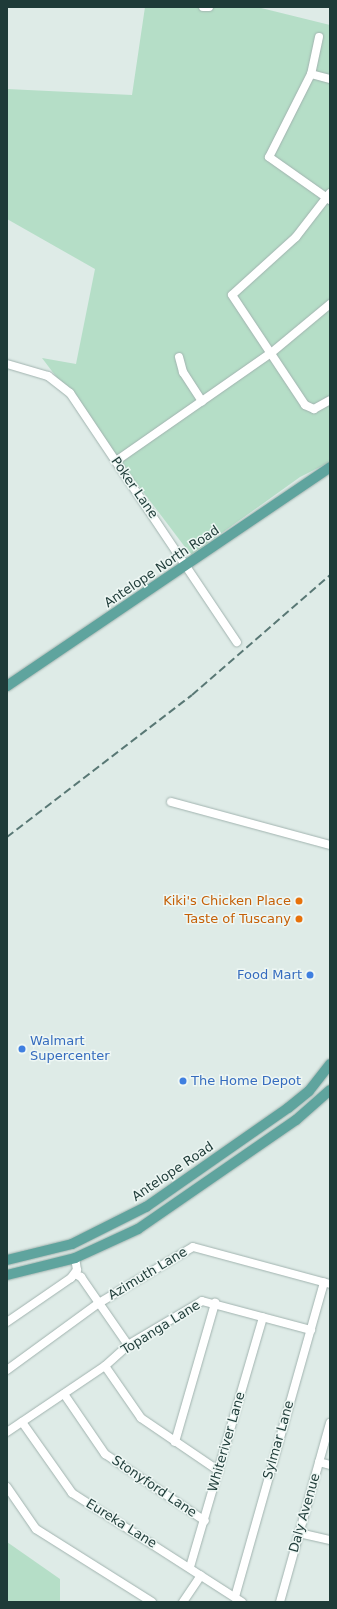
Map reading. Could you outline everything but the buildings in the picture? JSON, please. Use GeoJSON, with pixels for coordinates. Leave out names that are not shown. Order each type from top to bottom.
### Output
{"type":"FeatureCollection","features":[{"type":"Feature","properties":{"kind":"main road","name":"Antelope North Road"},"geometry":{"type":"LineString","coordinates":[[7,686],[187,566],[330,468]]}},
{"type":"Feature","properties":{"kind":"main road","name":"Antelope Road"},"geometry":{"type":"LineString","coordinates":[[7,1260],[52,1251],[117,1224],[173,1188],[292,1105],[330,1064]]}},
{"type":"Feature","properties":{"kind":"main road","name":"Antelope Road"},"geometry":{"type":"LineString","coordinates":[[7,1275],[75,1258],[133,1231],[187,1196],[296,1120],[330,1090]]}},
{"type":"Feature","properties":{"kind":"main road"},"geometry":{"type":"LineString","coordinates":[[187,1196],[187,1185],[216,1164],[221,1155]]}},
{"type":"Feature","properties":{"kind":"main road"},"geometry":{"type":"LineString","coordinates":[[133,1231],[137,1219],[170,1197],[173,1188]]}},
{"type":"Feature","properties":{"kind":"main road"},"geometry":{"type":"LineString","coordinates":[[75,1258],[80,1247],[113,1232],[117,1224]]}},
{"type":"Feature","properties":{"kind":"street"},"geometry":{"type":"LineString","coordinates":[[319,37],[311,74],[269,157],[329,197],[296,237],[232,295],[305,405],[314,409],[330,400]]}},
{"type":"Feature","properties":{"kind":"street"},"geometry":{"type":"LineString","coordinates":[[311,74],[330,79]]}},
{"type":"Feature","properties":{"kind":"street"},"geometry":{"type":"LineString","coordinates":[[116,461],[271,353],[330,304]]}},
{"type":"Feature","properties":{"kind":"street"},"geometry":{"type":"LineString","coordinates":[[179,357],[184,372],[202,401]]}},
{"type":"Feature","properties":{"kind":"street","name":"Poker Lane"},"geometry":{"type":"LineString","coordinates":[[7,364],[48,376],[64,386],[237,642]]}},
{"type":"Feature","properties":{"kind":"street"},"geometry":{"type":"LineString","coordinates":[[171,802],[330,845]]}},
{"type":"Feature","properties":{"kind":"street","name":"Azimuth Lane"},"geometry":{"type":"LineString","coordinates":[[7,1370],[98,1303],[193,1247],[327,1283]]}},
{"type":"Feature","properties":{"kind":"street"},"geometry":{"type":"LineString","coordinates":[[75,1258],[75,1274],[128,1345]]}},
{"type":"Feature","properties":{"kind":"street"},"geometry":{"type":"LineString","coordinates":[[7,1322],[75,1274]]}},
{"type":"Feature","properties":{"kind":"street","name":"Sylmar Lane"},"geometry":{"type":"LineString","coordinates":[[235,1597],[311,1330],[327,1283]]}},
{"type":"Feature","properties":{"kind":"street","name":"Topanga Lane"},"geometry":{"type":"LineString","coordinates":[[7,1432],[105,1366],[128,1345],[198,1302],[215,1303],[311,1330]]}},
{"type":"Feature","properties":{"kind":"street"},"geometry":{"type":"LineString","coordinates":[[176,1442],[215,1303]]}},
{"type":"Feature","properties":{"kind":"street","name":"Whiteriver Lane"},"geometry":{"type":"LineString","coordinates":[[190,1567],[205,1521],[263,1317]]}},
{"type":"Feature","properties":{"kind":"street"},"geometry":{"type":"LineString","coordinates":[[105,1366],[141,1418],[219,1470]]}},
{"type":"Feature","properties":{"kind":"street","name":"Stonyford Lane"},"geometry":{"type":"LineString","coordinates":[[64,1394],[108,1457],[205,1521]]}},
{"type":"Feature","properties":{"kind":"street","name":"Eureka Lane"},"geometry":{"type":"LineString","coordinates":[[22,1422],[72,1493],[190,1567],[242,1602]]}},
{"type":"Feature","properties":{"kind":"street","name":"Daly Avenue"},"geometry":{"type":"LineString","coordinates":[[280,1602],[330,1423]]}},
{"type":"Feature","properties":{"kind":"street"},"geometry":{"type":"LineString","coordinates":[[319,1462],[330,1465]]}},
{"type":"Feature","properties":{"kind":"street"},"geometry":{"type":"LineString","coordinates":[[7,1487],[36,1529],[152,1602]]}},
{"type":"Feature","properties":{"kind":"street"},"geometry":{"type":"LineString","coordinates":[[299,1532],[330,1540]]}},
{"type":"Feature","properties":{"kind":"street"},"geometry":{"type":"LineString","coordinates":[[183,1601],[201,1575]]}},
{"type":"Feature","properties":{"kind":"green space"},"geometry":{"type":"Polygon","coordinates":[[[145,7],[257,7],[330,25],[330,462],[300,477],[191,555],[42,358],[76,364],[95,269],[7,219],[7,89],[132,95],[145,7]]]}},
{"type":"Feature","properties":{"kind":"green space"},"geometry":{"type":"Polygon","coordinates":[[[7,1542],[60,1579],[60,1602],[7,1602],[7,1542]]]}},
{"type":"Feature","properties":{"kind":"railway"},"geometry":{"type":"LineString","coordinates":[[7,837],[192,695],[330,575]]}},
{"type":"Feature","properties":{"kind":"place","name":"Kiki's Chicken Place"},"geometry":{"type":"Point","coordinates":[299,901]}},
{"type":"Feature","properties":{"kind":"place","name":"Taste of Tuscany"},"geometry":{"type":"Point","coordinates":[299,919]}},
{"type":"Feature","properties":{"kind":"place","name":"Food Mart"},"geometry":{"type":"Point","coordinates":[310,975]}},
{"type":"Feature","properties":{"kind":"place","name":"Walmart Supercenter"},"geometry":{"type":"Point","coordinates":[22,1049]}},
{"type":"Feature","properties":{"kind":"place","name":"The Home Depot"},"geometry":{"type":"Point","coordinates":[183,1081]}}]}
